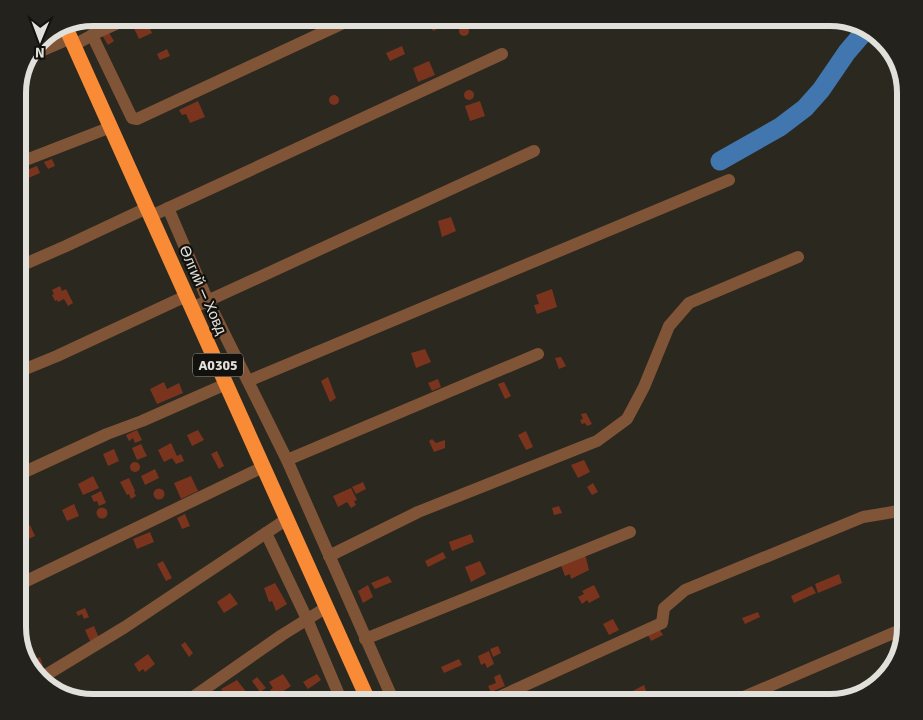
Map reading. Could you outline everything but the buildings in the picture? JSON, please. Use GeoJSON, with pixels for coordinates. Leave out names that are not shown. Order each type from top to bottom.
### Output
{"type":"FeatureCollection","features":[{"type":"Feature","properties":{"kind":"highway","name":"Өлгий — Ховд"},"geometry":{"type":"LineString","coordinates":[[71,37],[365,694]]}},
{"type":"Feature","properties":{"kind":"street"},"geometry":{"type":"LineString","coordinates":[[71,37],[92,35],[112,26]]}},
{"type":"Feature","properties":{"kind":"street"},"geometry":{"type":"LineString","coordinates":[[92,35],[132,118],[137,119],[337,26]]}},
{"type":"Feature","properties":{"kind":"street"},"geometry":{"type":"LineString","coordinates":[[26,264],[149,212],[168,208],[502,54]]}},
{"type":"Feature","properties":{"kind":"street"},"geometry":{"type":"LineString","coordinates":[[26,160],[111,127]]}},
{"type":"Feature","properties":{"kind":"street"},"geometry":{"type":"LineString","coordinates":[[26,369],[189,302],[208,301],[534,151]]}},
{"type":"Feature","properties":{"kind":"street"},"geometry":{"type":"LineString","coordinates":[[248,381],[728,180]]}},
{"type":"Feature","properties":{"kind":"street"},"geometry":{"type":"LineString","coordinates":[[168,208],[208,301],[287,460],[390,694]]}},
{"type":"Feature","properties":{"kind":"street"},"geometry":{"type":"LineString","coordinates":[[329,556],[418,512],[596,441],[627,419],[644,387],[669,326],[689,303],[798,258]]}},
{"type":"Feature","properties":{"kind":"street"},"geometry":{"type":"LineString","coordinates":[[287,460],[538,354]]}},
{"type":"Feature","properties":{"kind":"street"},"geometry":{"type":"LineString","coordinates":[[26,471],[226,384]]}},
{"type":"Feature","properties":{"kind":"street"},"geometry":{"type":"LineString","coordinates":[[26,581],[263,467]]}},
{"type":"Feature","properties":{"kind":"street"},"geometry":{"type":"LineString","coordinates":[[506,694],[662,623],[664,608],[685,590],[863,517],[897,511]]}},
{"type":"Feature","properties":{"kind":"street"},"geometry":{"type":"LineString","coordinates":[[47,675],[125,627],[287,519]]}},
{"type":"Feature","properties":{"kind":"street"},"geometry":{"type":"LineString","coordinates":[[365,639],[630,532]]}},
{"type":"Feature","properties":{"kind":"street"},"geometry":{"type":"LineString","coordinates":[[266,533],[307,619],[339,694]]}},
{"type":"Feature","properties":{"kind":"street"},"geometry":{"type":"LineString","coordinates":[[197,694],[282,635],[327,607]]}},
{"type":"Feature","properties":{"kind":"street"},"geometry":{"type":"LineString","coordinates":[[751,694],[896,632]]}},
{"type":"Feature","properties":{"kind":"waterway"},"geometry":{"type":"LineString","coordinates":[[720,161],[780,127],[805,108],[821,90],[847,52],[862,35]]}}]}
